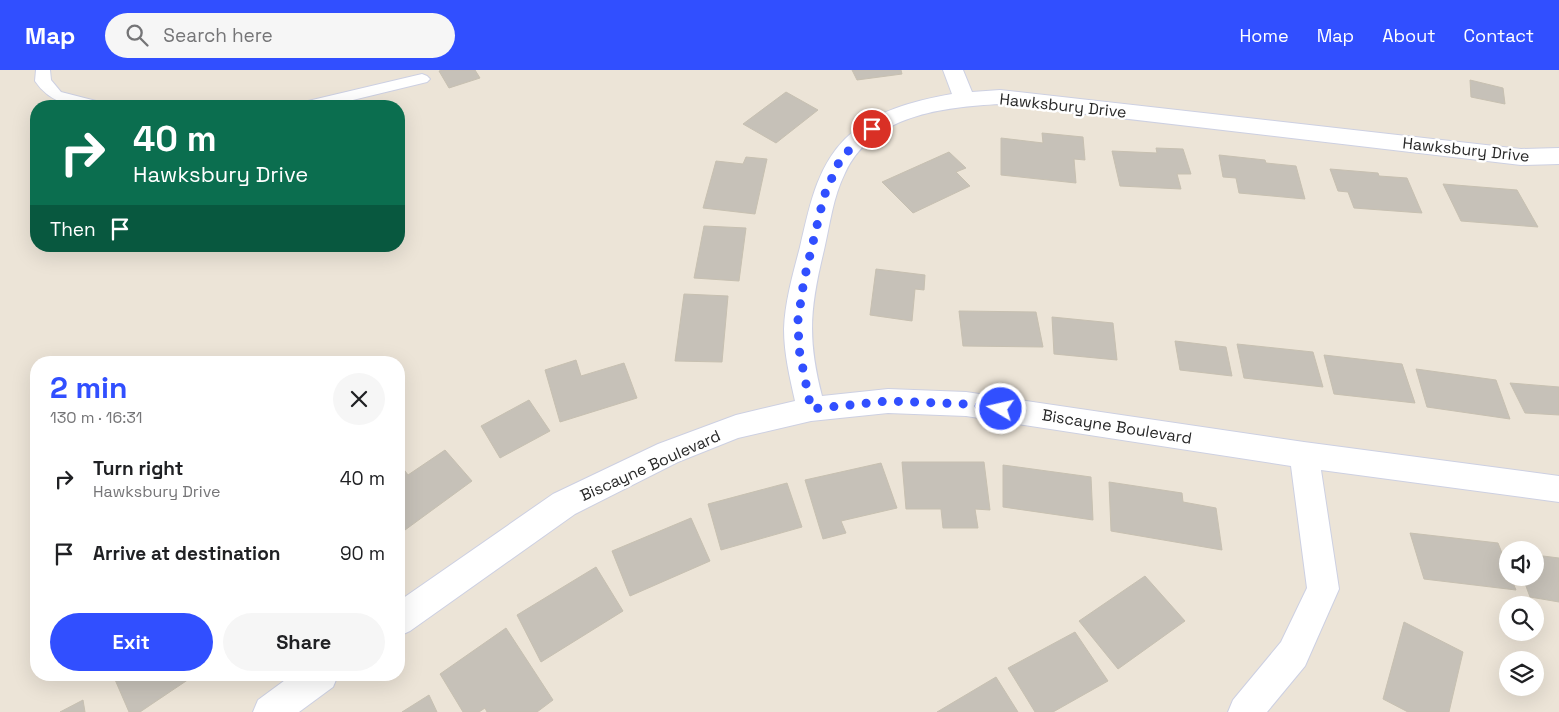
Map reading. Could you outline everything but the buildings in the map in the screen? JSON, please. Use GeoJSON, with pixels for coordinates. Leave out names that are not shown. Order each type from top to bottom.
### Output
{"type":"FeatureCollection","features":[{"type":"Feature","properties":{"kind":"street"},"geometry":{"type":"LineString","coordinates":[[952,70],[964,98]]}},
{"type":"Feature","properties":{"kind":"street","name":"Hawksbury Drive"},"geometry":{"type":"LineString","coordinates":[[811,409],[799,349],[798,320],[804,280],[824,196],[838,164],[853,145],[872,129],[895,116],[933,103],[964,98],[1000,97],[1521,156],[1559,156]]}},
{"type":"Feature","properties":{"kind":"street","name":"Biscayne Boulevard"},"geometry":{"type":"LineString","coordinates":[[405,616],[564,504],[685,447],[736,427],[811,409],[888,401],[966,404],[1304,455],[1559,489]]}},
{"type":"Feature","properties":{"kind":"street"},"geometry":{"type":"LineString","coordinates":[[1245,712],[1293,654],[1322,589],[1304,455]]}},
{"type":"Feature","properties":{"kind":"street"},"geometry":{"type":"LineString","coordinates":[[270,712],[313,681]]}},
{"type":"Feature","properties":{"kind":"lane"},"geometry":{"type":"LineString","coordinates":[[43,70],[43,81],[56,95],[74,100]]}},
{"type":"Feature","properties":{"kind":"lane"},"geometry":{"type":"LineString","coordinates":[[333,100],[422,79]]}},
{"type":"Feature","properties":{"kind":"route"},"geometry":{"type":"LineString","coordinates":[[872,129],[853,145],[838,164],[824,196],[804,280],[798,320],[799,349],[811,409],[888,401],[966,404],[1001,409]]}}]}
